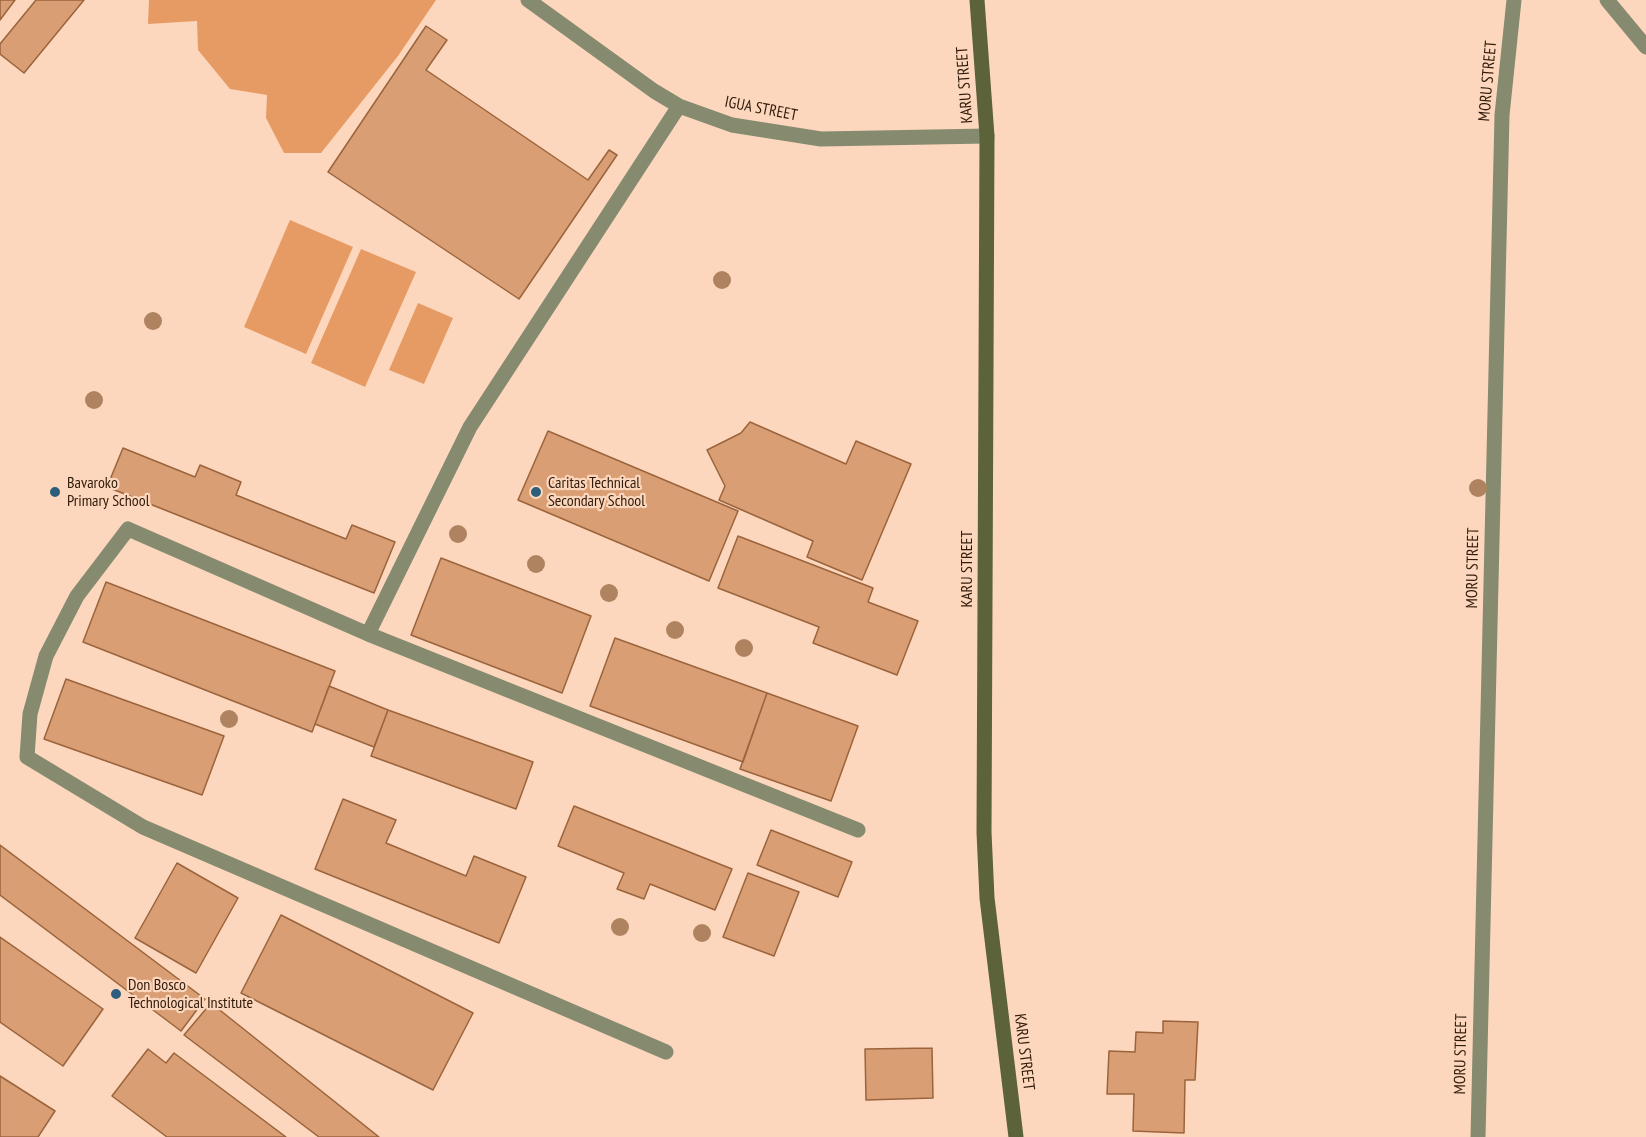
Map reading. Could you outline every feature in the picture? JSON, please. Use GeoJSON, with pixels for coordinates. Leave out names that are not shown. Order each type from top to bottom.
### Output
{"type":"FeatureCollection","features":[{"type":"Feature","properties":{"kind":"street","name":"IGUA STREET"},"geometry":{"type":"LineString","coordinates":[[528,0],[654,91],[679,106],[732,125],[821,139],[987,136]]}},
{"type":"Feature","properties":{"kind":"street","name":"KARU STREET"},"geometry":{"type":"LineString","coordinates":[[976,0],[987,136],[984,832],[987,898],[1016,1137]]}},
{"type":"Feature","properties":{"kind":"street","name":"MORU STREET"},"geometry":{"type":"LineString","coordinates":[[1478,1137],[1502,115],[1514,0]]}},
{"type":"Feature","properties":{"kind":"street"},"geometry":{"type":"LineString","coordinates":[[1607,0],[1646,46]]}},
{"type":"Feature","properties":{"kind":"street"},"geometry":{"type":"LineString","coordinates":[[368,634],[470,427],[679,106]]}},
{"type":"Feature","properties":{"kind":"street"},"geometry":{"type":"LineString","coordinates":[[666,1053],[143,827],[27,757],[30,714],[46,656],[77,596],[128,529],[368,634],[858,830]]}},
{"type":"Feature","properties":{"kind":"shaded area"},"geometry":{"type":"Polygon","coordinates":[[[149,0],[436,0],[398,56],[321,153],[284,153],[266,118],[267,95],[230,89],[198,50],[197,21],[148,24],[149,0]]]}},
{"type":"Feature","properties":{"kind":"shaded area"},"geometry":{"type":"Polygon","coordinates":[[[290,220],[353,247],[306,354],[244,327],[290,220]]]}},
{"type":"Feature","properties":{"kind":"shaded area"},"geometry":{"type":"Polygon","coordinates":[[[361,249],[416,272],[365,387],[311,363],[361,249]]]}},
{"type":"Feature","properties":{"kind":"shaded area"},"geometry":{"type":"Polygon","coordinates":[[[418,303],[453,318],[424,384],[389,370],[418,303]]]}},
{"type":"Feature","properties":{"kind":"building"},"geometry":{"type":"Polygon","coordinates":[[[0,0],[15,0],[0,20],[0,0]]]}},
{"type":"Feature","properties":{"kind":"building"},"geometry":{"type":"Polygon","coordinates":[[[36,0],[84,0],[24,73],[0,54],[0,44],[36,0]]]}},
{"type":"Feature","properties":{"kind":"building"},"geometry":{"type":"Polygon","coordinates":[[[426,26],[447,40],[426,70],[588,180],[609,150],[617,155],[519,299],[328,172],[426,26]]]}},
{"type":"Feature","properties":{"kind":"building"},"geometry":{"type":"Polygon","coordinates":[[[750,422],[846,464],[856,441],[911,464],[862,580],[807,557],[813,541],[719,500],[725,486],[707,450],[741,433],[750,422]]]}},
{"type":"Feature","properties":{"kind":"building"},"geometry":{"type":"Polygon","coordinates":[[[548,431],[738,511],[709,581],[518,500],[548,431]]]}},
{"type":"Feature","properties":{"kind":"building"},"geometry":{"type":"Polygon","coordinates":[[[123,448],[195,477],[200,465],[241,482],[236,495],[346,539],[352,525],[395,542],[374,593],[107,487],[123,448]]]}},
{"type":"Feature","properties":{"kind":"building"},"geometry":{"type":"Polygon","coordinates":[[[738,536],[873,588],[868,602],[918,621],[897,675],[813,643],[819,627],[718,588],[738,536]]]}},
{"type":"Feature","properties":{"kind":"building"},"geometry":{"type":"Polygon","coordinates":[[[441,558],[591,616],[562,693],[411,635],[441,558]]]}},
{"type":"Feature","properties":{"kind":"building"},"geometry":{"type":"Polygon","coordinates":[[[106,582],[335,671],[312,732],[83,642],[106,582]]]}},
{"type":"Feature","properties":{"kind":"building"},"geometry":{"type":"Polygon","coordinates":[[[615,638],[767,693],[743,762],[590,706],[615,638]]]}},
{"type":"Feature","properties":{"kind":"building"},"geometry":{"type":"Polygon","coordinates":[[[66,679],[224,736],[202,795],[44,739],[66,679]]]}},
{"type":"Feature","properties":{"kind":"building"},"geometry":{"type":"Polygon","coordinates":[[[329,686],[388,710],[374,747],[315,724],[329,686]]]}},
{"type":"Feature","properties":{"kind":"building"},"geometry":{"type":"Polygon","coordinates":[[[767,693],[858,726],[831,801],[740,769],[767,693]]]}},
{"type":"Feature","properties":{"kind":"building"},"geometry":{"type":"Polygon","coordinates":[[[388,710],[533,762],[516,809],[371,756],[388,710]]]}},
{"type":"Feature","properties":{"kind":"building"},"geometry":{"type":"Polygon","coordinates":[[[343,799],[396,820],[386,843],[466,876],[474,856],[526,877],[499,943],[315,869],[343,799]]]}},
{"type":"Feature","properties":{"kind":"building"},"geometry":{"type":"Polygon","coordinates":[[[574,806],[732,869],[715,910],[650,884],[644,899],[617,889],[624,873],[558,846],[574,806]]]}},
{"type":"Feature","properties":{"kind":"building"},"geometry":{"type":"Polygon","coordinates":[[[771,830],[852,862],[838,897],[757,865],[771,830]]]}},
{"type":"Feature","properties":{"kind":"building"},"geometry":{"type":"Polygon","coordinates":[[[0,845],[205,999],[181,1031],[0,895],[0,845]]]}},
{"type":"Feature","properties":{"kind":"building"},"geometry":{"type":"Polygon","coordinates":[[[177,863],[238,898],[196,973],[135,938],[177,863]]]}},
{"type":"Feature","properties":{"kind":"building"},"geometry":{"type":"Polygon","coordinates":[[[748,873],[799,892],[774,956],[723,937],[748,873]]]}},
{"type":"Feature","properties":{"kind":"building"},"geometry":{"type":"Polygon","coordinates":[[[281,915],[473,1013],[433,1090],[241,993],[281,915]]]}},
{"type":"Feature","properties":{"kind":"building"},"geometry":{"type":"Polygon","coordinates":[[[0,937],[103,1009],[63,1066],[0,1022],[0,937]]]}},
{"type":"Feature","properties":{"kind":"building"},"geometry":{"type":"Polygon","coordinates":[[[211,1003],[379,1137],[319,1137],[184,1035],[211,1003]]]}},
{"type":"Feature","properties":{"kind":"building"},"geometry":{"type":"Polygon","coordinates":[[[1163,1021],[1198,1022],[1195,1080],[1185,1080],[1184,1133],[1133,1131],[1134,1094],[1107,1094],[1109,1051],[1135,1052],[1136,1032],[1163,1033],[1163,1021]]]}},
{"type":"Feature","properties":{"kind":"building"},"geometry":{"type":"Polygon","coordinates":[[[932,1048],[933,1098],[866,1100],[865,1049],[932,1048]]]}},
{"type":"Feature","properties":{"kind":"building"},"geometry":{"type":"Polygon","coordinates":[[[148,1049],[166,1063],[174,1053],[286,1137],[167,1137],[112,1096],[148,1049]]]}},
{"type":"Feature","properties":{"kind":"building"},"geometry":{"type":"Polygon","coordinates":[[[0,1076],[55,1111],[38,1137],[0,1137],[0,1076]]]}},
{"type":"Feature","properties":{"kind":"place","name":"Bavaroko Primary School"},"geometry":{"type":"Point","coordinates":[55,492]}},
{"type":"Feature","properties":{"kind":"place","name":"Caritas Technical Secondary School"},"geometry":{"type":"Point","coordinates":[536,492]}},
{"type":"Feature","properties":{"kind":"place","name":"Don Bosco Technological Institute"},"geometry":{"type":"Point","coordinates":[116,994]}}]}
